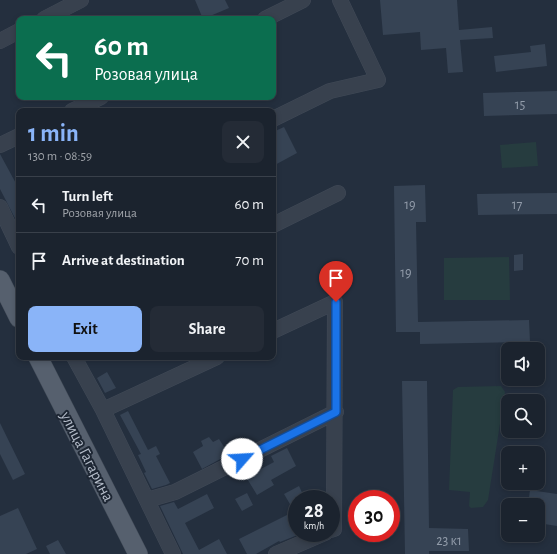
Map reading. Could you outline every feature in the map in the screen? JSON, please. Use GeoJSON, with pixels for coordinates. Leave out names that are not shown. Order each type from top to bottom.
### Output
{"type":"FeatureCollection","features":[{"type":"Feature","properties":{"kind":"main road"},"geometry":{"type":"LineString","coordinates":[[0,280],[16,312]]}},
{"type":"Feature","properties":{"kind":"main road","name":"улица Гагарина"},"geometry":{"type":"LineString","coordinates":[[40,360],[138,554]]}},
{"type":"Feature","properties":{"kind":"street"},"geometry":{"type":"LineString","coordinates":[[50,16],[81,0]]}},
{"type":"Feature","properties":{"kind":"street"},"geometry":{"type":"LineString","coordinates":[[271,16],[303,0]]}},
{"type":"Feature","properties":{"kind":"street"},"geometry":{"type":"LineString","coordinates":[[276,118],[330,91],[378,80],[340,0]]}},
{"type":"Feature","properties":{"kind":"street"},"geometry":{"type":"LineString","coordinates":[[0,41],[16,33]]}},
{"type":"Feature","properties":{"kind":"street"},"geometry":{"type":"LineString","coordinates":[[78,108],[95,100]]}},
{"type":"Feature","properties":{"kind":"street"},"geometry":{"type":"LineString","coordinates":[[0,145],[16,137]]}},
{"type":"Feature","properties":{"kind":"street"},"geometry":{"type":"LineString","coordinates":[[276,223],[338,193]]}},
{"type":"Feature","properties":{"kind":"street"},"geometry":{"type":"LineString","coordinates":[[0,208],[16,240]]}},
{"type":"Feature","properties":{"kind":"street"},"geometry":{"type":"LineString","coordinates":[[276,330],[336,302],[336,412],[332,490]]}},
{"type":"Feature","properties":{"kind":"street"},"geometry":{"type":"LineString","coordinates":[[76,360],[103,410],[174,554]]}},
{"type":"Feature","properties":{"kind":"street"},"geometry":{"type":"LineString","coordinates":[[103,410],[211,360]]}},
{"type":"Feature","properties":{"kind":"street"},"geometry":{"type":"LineString","coordinates":[[147,500],[175,492],[336,412]]}},
{"type":"Feature","properties":{"kind":"street"},"geometry":{"type":"LineString","coordinates":[[276,554],[304,542]]}},
{"type":"Feature","properties":{"kind":"green space"},"geometry":{"type":"Polygon","coordinates":[[[536,142],[538,166],[502,168],[500,145],[536,142]]]}},
{"type":"Feature","properties":{"kind":"green space"},"geometry":{"type":"Polygon","coordinates":[[[509,257],[510,300],[444,300],[444,258],[509,257]]]}},
{"type":"Feature","properties":{"kind":"green space"},"geometry":{"type":"Polygon","coordinates":[[[501,386],[505,392],[505,394],[501,394],[501,417],[488,500],[483,507],[471,508],[469,506],[470,492],[449,490],[453,390],[458,387],[501,386]]]}},
{"type":"Feature","properties":{"kind":"building"},"geometry":{"type":"Polygon","coordinates":[[[195,0],[225,0],[229,8],[210,16],[202,16],[195,0]]]}},
{"type":"Feature","properties":{"kind":"building"},"geometry":{"type":"Polygon","coordinates":[[[380,0],[457,0],[459,30],[492,27],[493,38],[460,40],[463,72],[448,73],[446,48],[421,50],[420,32],[383,35],[380,0]]]}},
{"type":"Feature","properties":{"kind":"building"},"geometry":{"type":"Polygon","coordinates":[[[545,44],[547,66],[496,72],[494,56],[531,52],[530,46],[545,44]]]}},
{"type":"Feature","properties":{"kind":"building"},"geometry":{"type":"Polygon","coordinates":[[[557,91],[557,114],[484,116],[483,93],[557,91]]]}},
{"type":"Feature","properties":{"kind":"building"},"geometry":{"type":"Polygon","coordinates":[[[284,127],[297,153],[276,164],[276,131],[284,127]]]}},
{"type":"Feature","properties":{"kind":"building"},"geometry":{"type":"Polygon","coordinates":[[[0,154],[16,183],[16,220],[0,189],[0,154]]]}},
{"type":"Feature","properties":{"kind":"building"},"geometry":{"type":"Polygon","coordinates":[[[425,185],[426,222],[416,222],[418,322],[529,320],[530,342],[420,344],[420,332],[396,332],[394,186],[425,185]]]}},
{"type":"Feature","properties":{"kind":"building"},"geometry":{"type":"Polygon","coordinates":[[[557,193],[557,214],[478,215],[477,194],[557,193]]]}},
{"type":"Feature","properties":{"kind":"building"},"geometry":{"type":"Polygon","coordinates":[[[523,254],[523,270],[514,271],[514,255],[523,254]]]}},
{"type":"Feature","properties":{"kind":"building"},"geometry":{"type":"Polygon","coordinates":[[[107,372],[116,388],[105,393],[97,378],[107,372]]]}},
{"type":"Feature","properties":{"kind":"building"},"geometry":{"type":"Polygon","coordinates":[[[402,381],[427,381],[429,528],[468,529],[469,551],[429,551],[429,554],[405,554],[402,381]]]}},
{"type":"Feature","properties":{"kind":"building"},"geometry":{"type":"Polygon","coordinates":[[[128,411],[148,450],[156,446],[160,454],[156,456],[170,483],[152,489],[144,473],[146,472],[138,455],[141,454],[120,415],[128,411]]]}},
{"type":"Feature","properties":{"kind":"building"},"geometry":{"type":"Polygon","coordinates":[[[0,423],[25,474],[13,480],[0,454],[0,423]]]}},
{"type":"Feature","properties":{"kind":"building"},"geometry":{"type":"Polygon","coordinates":[[[209,437],[213,442],[219,439],[226,450],[221,453],[224,457],[202,469],[193,452],[203,446],[201,441],[209,437]]]}},
{"type":"Feature","properties":{"kind":"building"},"geometry":{"type":"Polygon","coordinates":[[[287,448],[296,466],[271,480],[274,485],[257,495],[246,477],[274,462],[271,456],[287,448]]]}},
{"type":"Feature","properties":{"kind":"building"},"geometry":{"type":"Polygon","coordinates":[[[299,486],[301,490],[292,490],[299,486]]]}},
{"type":"Feature","properties":{"kind":"building"},"geometry":{"type":"Polygon","coordinates":[[[530,490],[557,494],[557,526],[545,524],[545,498],[529,498],[530,490]]]}},
{"type":"Feature","properties":{"kind":"building"},"geometry":{"type":"Polygon","coordinates":[[[288,492],[288,501],[284,494],[288,492]]]}},
{"type":"Feature","properties":{"kind":"building"},"geometry":{"type":"Polygon","coordinates":[[[247,493],[253,505],[242,511],[235,499],[247,493]]]}},
{"type":"Feature","properties":{"kind":"building"},"geometry":{"type":"Polygon","coordinates":[[[207,494],[214,508],[185,523],[199,550],[219,539],[227,554],[183,554],[160,506],[174,502],[178,509],[207,494]]]}},
{"type":"Feature","properties":{"kind":"building"},"geometry":{"type":"Polygon","coordinates":[[[18,508],[37,549],[26,554],[0,554],[0,516],[18,508]]]}},
{"type":"Feature","properties":{"kind":"building"},"geometry":{"type":"Polygon","coordinates":[[[288,514],[288,539],[280,542],[279,541],[256,554],[247,554],[239,539],[288,514]]]}},
{"type":"Feature","properties":{"kind":"building"},"geometry":{"type":"Polygon","coordinates":[[[58,540],[66,554],[50,554],[46,546],[58,540]]]}},
{"type":"Feature","properties":{"kind":"route"},"geometry":{"type":"LineString","coordinates":[[242,459],[336,412],[336,302]]}}]}
